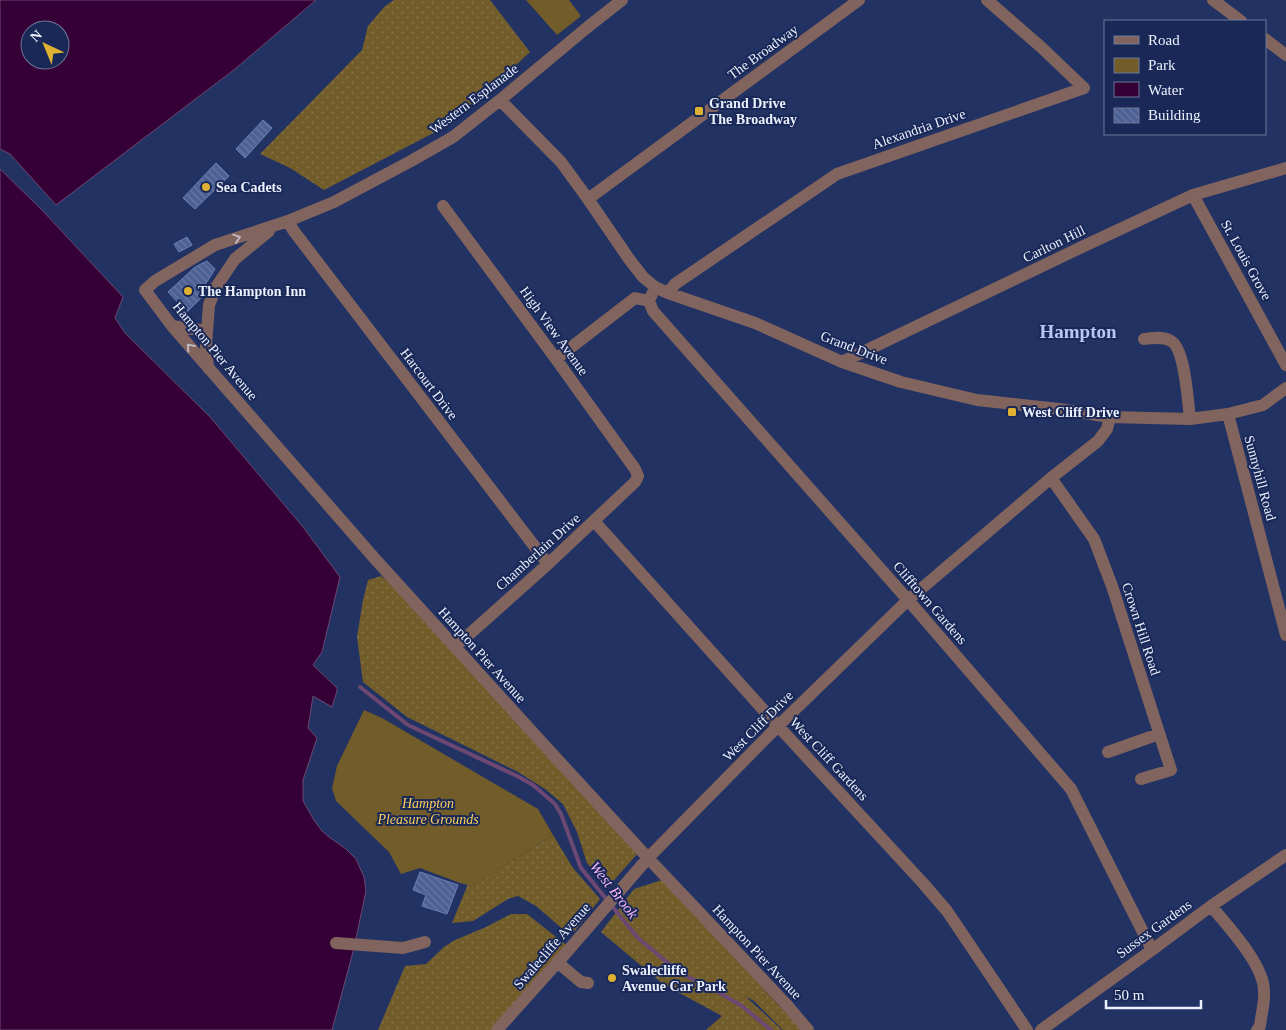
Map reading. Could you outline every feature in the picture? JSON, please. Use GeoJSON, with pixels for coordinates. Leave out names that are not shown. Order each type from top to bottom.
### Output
{"type":"FeatureCollection","features":[{"type":"Feature","properties":{"kind":"street","name":"Western Esplanade"},"geometry":{"type":"LineString","coordinates":[[146,290],[155,281],[216,245],[283,223],[334,202],[411,162],[453,136],[500,100],[622,0]]}},
{"type":"Feature","properties":{"kind":"street","name":"The Broadway"},"geometry":{"type":"LineString","coordinates":[[588,199],[859,0]]}},
{"type":"Feature","properties":{"kind":"street","name":"Alexandria Drive"},"geometry":{"type":"LineString","coordinates":[[668,294],[675,284],[837,174],[1084,88],[988,0]]}},
{"type":"Feature","properties":{"kind":"street"},"geometry":{"type":"LineString","coordinates":[[1214,0],[1240,20]]}},
{"type":"Feature","properties":{"kind":"street"},"geometry":{"type":"LineString","coordinates":[[1266,40],[1286,55]]}},
{"type":"Feature","properties":{"kind":"street","name":"Grand Drive"},"geometry":{"type":"LineString","coordinates":[[500,100],[561,162],[628,259],[643,277],[656,287],[668,294],[755,323],[842,362],[901,382],[977,400],[1110,417],[1190,419],[1228,414],[1263,404],[1286,388]]}},
{"type":"Feature","properties":{"kind":"street","name":"Carlton Hill"},"geometry":{"type":"LineString","coordinates":[[842,362],[1193,195],[1286,168]]}},
{"type":"Feature","properties":{"kind":"street","name":"St. Louis Grove"},"geometry":{"type":"LineString","coordinates":[[1193,195],[1286,365]]}},
{"type":"Feature","properties":{"kind":"street","name":"High View Avenue"},"geometry":{"type":"LineString","coordinates":[[443,206],[556,359],[635,469],[638,476]]}},
{"type":"Feature","properties":{"kind":"street","name":"Western Esplanade"},"geometry":{"type":"LineString","coordinates":[[208,368],[206,346],[209,306],[216,287],[236,260],[250,247],[283,223]]}},
{"type":"Feature","properties":{"kind":"street","name":"Harcourt Drive"},"geometry":{"type":"LineString","coordinates":[[283,223],[293,230],[548,564]]}},
{"type":"Feature","properties":{"kind":"street"},"geometry":{"type":"LineString","coordinates":[[216,245],[227,254],[232,265]]}},
{"type":"Feature","properties":{"kind":"street"},"geometry":{"type":"LineString","coordinates":[[556,359],[635,298],[649,301],[656,287]]}},
{"type":"Feature","properties":{"kind":"street","name":"Hampton Pier Avenue"},"geometry":{"type":"LineString","coordinates":[[146,290],[172,326],[376,560],[808,1030]]}},
{"type":"Feature","properties":{"kind":"street","name":"Clifftown Gardens"},"geometry":{"type":"LineString","coordinates":[[649,301],[653,311],[908,600],[1071,789],[1152,950]]}},
{"type":"Feature","properties":{"kind":"street"},"geometry":{"type":"LineString","coordinates":[[172,326],[207,331]]}},
{"type":"Feature","properties":{"kind":"street"},"geometry":{"type":"LineString","coordinates":[[1144,339],[1166,339],[1173,341],[1176,345],[1182,358],[1190,419]]}},
{"type":"Feature","properties":{"kind":"street","name":"Sunnyhill Road"},"geometry":{"type":"LineString","coordinates":[[1228,414],[1286,635]]}},
{"type":"Feature","properties":{"kind":"street","name":"West Cliff Drive"},"geometry":{"type":"LineString","coordinates":[[648,858],[778,726],[908,600],[1051,478],[1098,441],[1107,430],[1110,417]]}},
{"type":"Feature","properties":{"kind":"street","name":"Chamberlain Drive"},"geometry":{"type":"LineString","coordinates":[[455,647],[548,564],[635,482],[638,476]]}},
{"type":"Feature","properties":{"kind":"street","name":"Crown Hill Road"},"geometry":{"type":"LineString","coordinates":[[1051,478],[1094,539],[1112,586],[1170,770],[1141,779]]}},
{"type":"Feature","properties":{"kind":"street","name":"West Cliff Gardens"},"geometry":{"type":"LineString","coordinates":[[594,521],[947,911],[1026,1030]]}},
{"type":"Feature","properties":{"kind":"street"},"geometry":{"type":"LineString","coordinates":[[1108,752],[1159,734]]}},
{"type":"Feature","properties":{"kind":"street","name":"Sussex Gardens"},"geometry":{"type":"LineString","coordinates":[[1041,1030],[1211,906],[1286,855]]}},
{"type":"Feature","properties":{"kind":"street","name":"Swalecliffe Avenue"},"geometry":{"type":"LineString","coordinates":[[497,1030],[648,858]]}},
{"type":"Feature","properties":{"kind":"street"},"geometry":{"type":"LineString","coordinates":[[1211,906],[1245,948],[1261,974],[1264,991],[1260,1026],[1257,1030]]}},
{"type":"Feature","properties":{"kind":"street"},"geometry":{"type":"LineString","coordinates":[[336,944],[403,948],[425,942]]}},
{"type":"Feature","properties":{"kind":"green space"},"geometry":{"type":"Polygon","coordinates":[[[394,0],[490,0],[530,52],[489,90],[441,129],[324,190],[290,168],[260,154],[362,50],[368,26],[384,7],[394,0]]]}},
{"type":"Feature","properties":{"kind":"green space"},"geometry":{"type":"Polygon","coordinates":[[[526,0],[569,0],[581,16],[557,35],[526,0]]]}},
{"type":"Feature","properties":{"kind":"green space"},"geometry":{"type":"Polygon","coordinates":[[[381,576],[393,585],[638,853],[608,887],[587,863],[577,832],[563,804],[545,789],[518,772],[407,717],[363,682],[357,637],[363,600],[368,580],[381,576]]]}},
{"type":"Feature","properties":{"kind":"green space","name":"Hampton Pleasure Grounds"},"geometry":{"type":"Polygon","coordinates":[[[364,710],[382,718],[538,809],[553,835],[472,886],[420,868],[401,874],[389,852],[336,801],[332,788],[337,766],[364,710]]]}},
{"type":"Feature","properties":{"kind":"green space"},"geometry":{"type":"Polygon","coordinates":[[[553,835],[573,868],[600,899],[574,932],[566,932],[536,906],[518,896],[508,899],[473,921],[452,923],[468,884],[473,885],[553,835]]]}},
{"type":"Feature","properties":{"kind":"green space"},"geometry":{"type":"Polygon","coordinates":[[[662,880],[802,1030],[783,1030],[754,1001],[745,996],[782,1030],[706,1030],[722,1016],[663,984],[601,932],[634,889],[662,880]]]}},
{"type":"Feature","properties":{"kind":"green space"},"geometry":{"type":"Polygon","coordinates":[[[511,914],[527,914],[570,948],[497,1030],[378,1030],[405,966],[426,964],[444,947],[455,940],[511,914]]]}},
{"type":"Feature","properties":{"kind":"water"},"geometry":{"type":"Polygon","coordinates":[[[0,0],[316,0],[235,69],[56,205],[10,154],[0,149],[0,0]]]}},
{"type":"Feature","properties":{"kind":"water"},"geometry":{"type":"Polygon","coordinates":[[[0,169],[41,209],[123,297],[115,318],[125,333],[211,418],[303,527],[340,577],[322,652],[313,665],[337,688],[337,691],[332,707],[313,696],[308,728],[317,738],[303,780],[303,801],[322,831],[356,859],[364,877],[366,891],[354,948],[332,1030],[0,1030],[0,169]]]}},
{"type":"Feature","properties":{"kind":"building"},"geometry":{"type":"Polygon","coordinates":[[[263,120],[272,128],[245,158],[236,149],[263,120]]]}},
{"type":"Feature","properties":{"kind":"building","name":"Sea Cadets"},"geometry":{"type":"Polygon","coordinates":[[[216,163],[229,176],[195,209],[183,198],[216,163]]]}},
{"type":"Feature","properties":{"kind":"building"},"geometry":{"type":"Polygon","coordinates":[[[187,237],[192,245],[179,252],[174,244],[187,237]]]}},
{"type":"Feature","properties":{"kind":"building","name":"The Hampton Inn"},"geometry":{"type":"Polygon","coordinates":[[[207,261],[215,269],[203,286],[206,289],[202,294],[203,296],[187,312],[168,292],[195,267],[207,261]]]}},
{"type":"Feature","properties":{"kind":"building"},"geometry":{"type":"Polygon","coordinates":[[[420,872],[458,885],[447,914],[422,906],[426,895],[413,890],[420,872]]]}},
{"type":"Feature","properties":{"kind":"waterway","name":"West Brook"},"geometry":{"type":"LineString","coordinates":[[360,687],[408,725],[533,785],[555,804],[561,814],[581,868],[638,938],[680,973],[742,1006],[771,1030]]}},
{"type":"Feature","properties":{"kind":"place","name":"Grand Drive The Broadway"},"geometry":{"type":"Point","coordinates":[699,111]}},
{"type":"Feature","properties":{"kind":"place","name":"Sea Cadets"},"geometry":{"type":"Point","coordinates":[206,187]}},
{"type":"Feature","properties":{"kind":"place","name":"The Hampton Inn"},"geometry":{"type":"Point","coordinates":[188,291]}},
{"type":"Feature","properties":{"kind":"place","name":"West Cliff Drive"},"geometry":{"type":"Point","coordinates":[1012,412]}},
{"type":"Feature","properties":{"kind":"place","name":"Swalecliffe Avenue Car Park"},"geometry":{"type":"Point","coordinates":[612,978]}},
{"type":"Feature","properties":{"kind":"district","name":"Hampton"},"geometry":{"type":"Point","coordinates":[1078,331]}}]}
